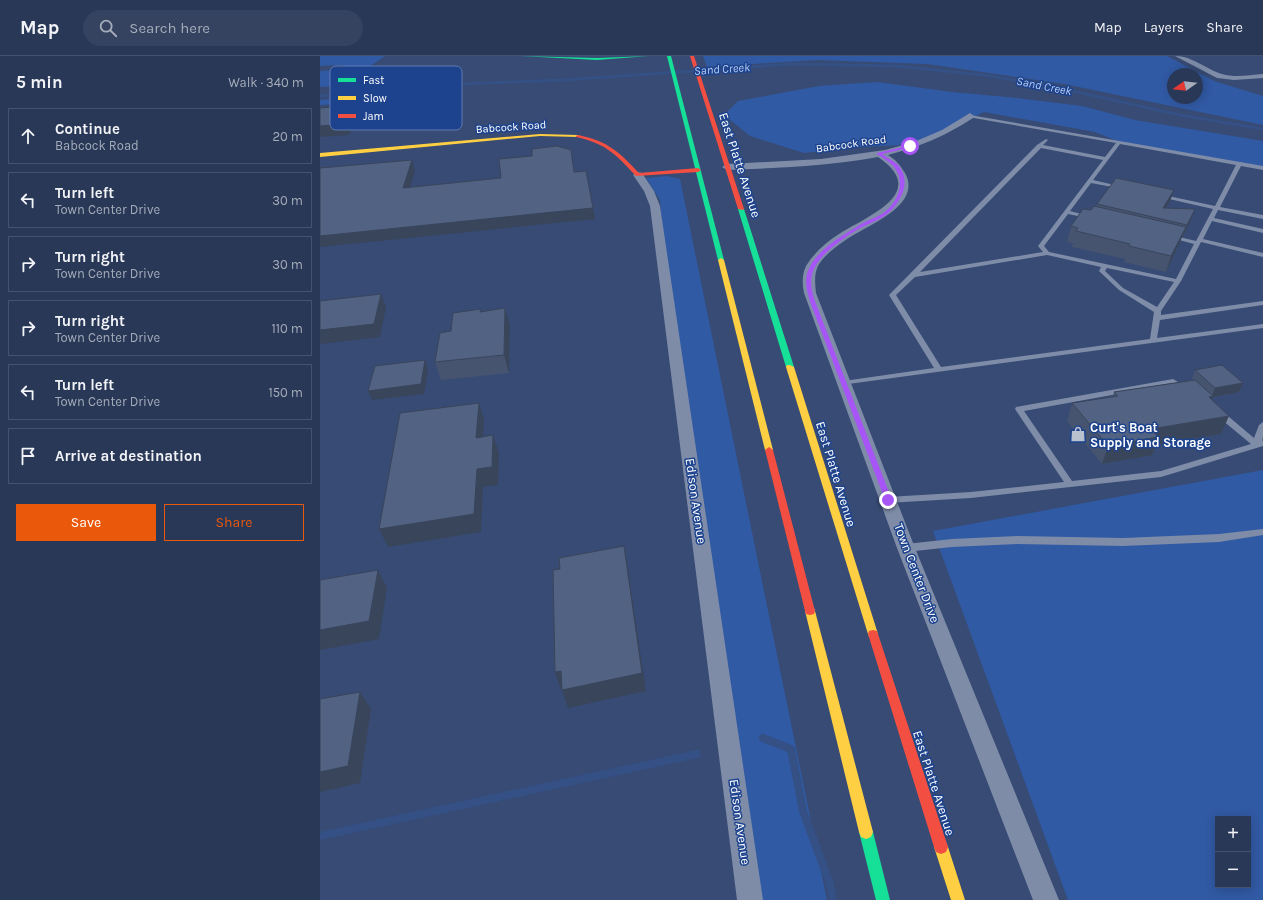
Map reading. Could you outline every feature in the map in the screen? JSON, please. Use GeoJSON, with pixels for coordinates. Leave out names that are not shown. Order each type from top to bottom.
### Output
{"type":"FeatureCollection","features":[{"type":"Feature","properties":{"kind":"main road"},"geometry":{"type":"LineString","coordinates":[[522,56],[590,59],[647,56]]}},
{"type":"Feature","properties":{"kind":"main road"},"geometry":{"type":"LineString","coordinates":[[582,56],[630,57]]}},
{"type":"Feature","properties":{"kind":"main road","name":"East Platte Avenue"},"geometry":{"type":"LineString","coordinates":[[692,58],[719,138],[842,536],[958,900]]}},
{"type":"Feature","properties":{"kind":"main road"},"geometry":{"type":"LineString","coordinates":[[669,59],[882,900]]}},
{"type":"Feature","properties":{"kind":"main road","name":"Babcock Road"},"geometry":{"type":"LineString","coordinates":[[320,155],[527,137],[584,136]]}},
{"type":"Feature","properties":{"kind":"main road","name":"Edison Avenue"},"geometry":{"type":"LineString","coordinates":[[584,136],[604,142],[610,146],[638,175]]}},
{"type":"Feature","properties":{"kind":"main road"},"geometry":{"type":"LineString","coordinates":[[638,175],[698,170],[708,173]]}},
{"type":"Feature","properties":{"kind":"main road"},"geometry":{"type":"LineString","coordinates":[[723,184],[739,204]]}},
{"type":"Feature","properties":{"kind":"street"},"geometry":{"type":"LineString","coordinates":[[1179,56],[1220,76],[1234,78],[1263,76]]}},
{"type":"Feature","properties":{"kind":"street","name":"Babcock Road"},"geometry":{"type":"LineString","coordinates":[[727,167],[822,161],[879,153],[910,146],[936,137],[958,126],[970,116]]}},
{"type":"Feature","properties":{"kind":"street","name":"Town Center Drive"},"geometry":{"type":"LineString","coordinates":[[879,153],[896,166],[900,173],[903,181],[900,196],[884,214],[850,232],[828,248],[810,271],[810,293],[906,548],[1046,900]]}},
{"type":"Feature","properties":{"kind":"street","name":"Edison Avenue"},"geometry":{"type":"LineString","coordinates":[[638,175],[649,191],[655,206],[750,900]]}},
{"type":"Feature","properties":{"kind":"lane"},"geometry":{"type":"LineString","coordinates":[[970,116],[1263,168]]}},
{"type":"Feature","properties":{"kind":"lane"},"geometry":{"type":"LineString","coordinates":[[939,370],[892,295],[914,275],[1046,140]]}},
{"type":"Feature","properties":{"kind":"lane"},"geometry":{"type":"LineString","coordinates":[[1047,253],[1041,246],[1119,142]]}},
{"type":"Feature","properties":{"kind":"lane"},"geometry":{"type":"LineString","coordinates":[[1040,146],[1106,159]]}},
{"type":"Feature","properties":{"kind":"lane"},"geometry":{"type":"LineString","coordinates":[[1153,341],[1158,315],[1178,281],[1238,164]]}},
{"type":"Feature","properties":{"kind":"lane"},"geometry":{"type":"LineString","coordinates":[[1089,181],[1126,189]]}},
{"type":"Feature","properties":{"kind":"lane"},"geometry":{"type":"LineString","coordinates":[[1156,195],[1263,217]]}},
{"type":"Feature","properties":{"kind":"lane"},"geometry":{"type":"LineString","coordinates":[[1066,212],[1097,219]]}},
{"type":"Feature","properties":{"kind":"lane"},"geometry":{"type":"LineString","coordinates":[[1210,219],[1263,231]]}},
{"type":"Feature","properties":{"kind":"lane"},"geometry":{"type":"LineString","coordinates":[[1166,236],[1263,255]]}},
{"type":"Feature","properties":{"kind":"lane"},"geometry":{"type":"LineString","coordinates":[[914,275],[1047,253],[1178,281]]}},
{"type":"Feature","properties":{"kind":"lane"},"geometry":{"type":"LineString","coordinates":[[1105,266],[1102,271],[1121,289],[1158,315],[1263,303]]}},
{"type":"Feature","properties":{"kind":"lane"},"geometry":{"type":"LineString","coordinates":[[844,383],[1263,326]]}},
{"type":"Feature","properties":{"kind":"lane"},"geometry":{"type":"LineString","coordinates":[[1070,484],[1019,409],[1173,381],[1195,394]]}},
{"type":"Feature","properties":{"kind":"lane"},"geometry":{"type":"LineString","coordinates":[[1212,407],[1259,444]]}},
{"type":"Feature","properties":{"kind":"lane"},"geometry":{"type":"LineString","coordinates":[[1259,444],[1263,425]]}},
{"type":"Feature","properties":{"kind":"lane"},"geometry":{"type":"LineString","coordinates":[[888,500],[971,495],[1161,474],[1259,444]]}},
{"type":"Feature","properties":{"kind":"lane"},"geometry":{"type":"LineString","coordinates":[[906,548],[952,543],[1017,540],[1123,542],[1219,538],[1263,532]]}},
{"type":"Feature","properties":{"kind":"shaded area"},"geometry":{"type":"Polygon","coordinates":[[[320,56],[385,56],[371,66],[320,66],[320,56]]]}},
{"type":"Feature","properties":{"kind":"shaded area"},"geometry":{"type":"Polygon","coordinates":[[[703,56],[1167,56],[1190,68],[1167,68],[1167,104],[1203,104],[1203,75],[1214,81],[1263,96],[1263,125],[1064,84],[927,64],[816,60],[707,67],[703,56]]]}},
{"type":"Feature","properties":{"kind":"shaded area"},"geometry":{"type":"Polygon","coordinates":[[[330,70],[330,86],[320,87],[320,71],[330,70]]]}},
{"type":"Feature","properties":{"kind":"shaded area"},"geometry":{"type":"Polygon","coordinates":[[[877,82],[952,92],[1082,106],[1135,120],[1263,141],[1263,168],[1119,142],[1095,132],[984,112],[919,144],[862,147],[804,153],[750,136],[724,115],[738,101],[819,86],[877,82]]]}},
{"type":"Feature","properties":{"kind":"shaded area"},"geometry":{"type":"Polygon","coordinates":[[[330,99],[330,104],[320,105],[320,100],[330,99]]]}},
{"type":"Feature","properties":{"kind":"shaded area"},"geometry":{"type":"Polygon","coordinates":[[[667,176],[680,179],[827,900],[759,900],[668,304],[660,200],[646,178],[667,176]]]}},
{"type":"Feature","properties":{"kind":"shaded area"},"geometry":{"type":"Polygon","coordinates":[[[1263,470],[1263,900],[1068,900],[933,531],[1263,470]]]}},
{"type":"Feature","properties":{"kind":"building"},"geometry":{"type":"Polygon","coordinates":[[[330,107],[330,125],[320,126],[320,108],[330,107]]]}},
{"type":"Feature","properties":{"kind":"building"},"geometry":{"type":"Polygon","coordinates":[[[557,146],[571,150],[574,172],[586,171],[593,208],[320,236],[320,168],[412,160],[403,188],[501,178],[499,159],[532,156],[532,149],[557,146]]]}},
{"type":"Feature","properties":{"kind":"building"},"geometry":{"type":"Polygon","coordinates":[[[1116,178],[1174,190],[1163,208],[1195,209],[1187,225],[1097,204],[1116,178]]]}},
{"type":"Feature","properties":{"kind":"building"},"geometry":{"type":"Polygon","coordinates":[[[1094,206],[1186,227],[1171,256],[1076,231],[1078,228],[1071,226],[1083,209],[1091,210],[1094,206]]]}},
{"type":"Feature","properties":{"kind":"building"},"geometry":{"type":"Polygon","coordinates":[[[381,294],[374,324],[320,330],[320,301],[381,294]]]}},
{"type":"Feature","properties":{"kind":"building"},"geometry":{"type":"Polygon","coordinates":[[[505,308],[504,355],[435,362],[440,333],[451,331],[453,313],[481,309],[480,312],[505,308]]]}},
{"type":"Feature","properties":{"kind":"building"},"geometry":{"type":"Polygon","coordinates":[[[425,360],[421,384],[368,391],[375,366],[425,360]]]}},
{"type":"Feature","properties":{"kind":"building"},"geometry":{"type":"Polygon","coordinates":[[[1222,365],[1243,383],[1215,388],[1195,370],[1222,365]]]}},
{"type":"Feature","properties":{"kind":"building"},"geometry":{"type":"Polygon","coordinates":[[[1195,380],[1213,396],[1209,397],[1229,416],[1151,429],[1158,437],[1108,446],[1072,403],[1118,396],[1114,392],[1195,380]]]}},
{"type":"Feature","properties":{"kind":"building"},"geometry":{"type":"Polygon","coordinates":[[[479,403],[476,438],[493,435],[492,467],[477,469],[474,514],[379,529],[400,413],[479,403]]]}},
{"type":"Feature","properties":{"kind":"building"},"geometry":{"type":"Polygon","coordinates":[[[624,546],[642,673],[562,690],[561,671],[555,672],[553,570],[560,569],[559,558],[624,546]]]}},
{"type":"Feature","properties":{"kind":"building"},"geometry":{"type":"Polygon","coordinates":[[[378,570],[369,621],[320,630],[320,580],[378,570]]]}},
{"type":"Feature","properties":{"kind":"building"},"geometry":{"type":"Polygon","coordinates":[[[360,692],[348,766],[320,772],[320,699],[360,692]]]}},
{"type":"Feature","properties":{"kind":"waterway","name":"Sand Creek"},"geometry":{"type":"LineString","coordinates":[[462,84],[563,80],[792,64],[896,66],[984,75],[1050,86],[1180,115],[1263,129]]}},
{"type":"Feature","properties":{"kind":"waterway","name":"Sand Creek"},"geometry":{"type":"LineString","coordinates":[[320,96],[330,95]]}},
{"type":"Feature","properties":{"kind":"waterway"},"geometry":{"type":"LineString","coordinates":[[763,738],[791,749],[803,811],[830,884],[833,900]]}},
{"type":"Feature","properties":{"kind":"waterway"},"geometry":{"type":"LineString","coordinates":[[320,836],[697,754]]}},
{"type":"Feature","properties":{"kind":"traffic: fast"},"geometry":{"type":"LineString","coordinates":[[522,56],[597,59],[647,56]]}},
{"type":"Feature","properties":{"kind":"traffic: fast"},"geometry":{"type":"LineString","coordinates":[[669,56],[721,260]]}},
{"type":"Feature","properties":{"kind":"traffic: fast"},"geometry":{"type":"LineString","coordinates":[[741,209],[790,367]]}},
{"type":"Feature","properties":{"kind":"traffic: fast"},"geometry":{"type":"LineString","coordinates":[[866,832],[883,900]]}},
{"type":"Feature","properties":{"kind":"traffic: slow"},"geometry":{"type":"LineString","coordinates":[[320,155],[540,135],[578,136]]}},
{"type":"Feature","properties":{"kind":"traffic: slow"},"geometry":{"type":"LineString","coordinates":[[721,260],[769,450]]}},
{"type":"Feature","properties":{"kind":"traffic: slow"},"geometry":{"type":"LineString","coordinates":[[790,367],[873,634]]}},
{"type":"Feature","properties":{"kind":"traffic: slow"},"geometry":{"type":"LineString","coordinates":[[810,611],[866,832]]}},
{"type":"Feature","properties":{"kind":"traffic: slow"},"geometry":{"type":"LineString","coordinates":[[941,847],[958,900]]}},
{"type":"Feature","properties":{"kind":"traffic: jam"},"geometry":{"type":"LineString","coordinates":[[692,56],[741,209]]}},
{"type":"Feature","properties":{"kind":"traffic: jam"},"geometry":{"type":"LineString","coordinates":[[578,136],[589,138],[606,145],[618,154],[638,175],[698,170]]}},
{"type":"Feature","properties":{"kind":"traffic: jam"},"geometry":{"type":"LineString","coordinates":[[769,450],[810,611]]}},
{"type":"Feature","properties":{"kind":"traffic: jam"},"geometry":{"type":"LineString","coordinates":[[873,634],[941,847]]}},
{"type":"Feature","properties":{"kind":"place","name":"Curt's Boat Supply and Storage"},"geometry":{"type":"Point","coordinates":[1078,434]}},
{"type":"Feature","properties":{"kind":"route"},"geometry":{"type":"LineString","coordinates":[[888,500],[813,304],[809,281],[810,271],[828,248],[856,228],[884,214],[894,205],[900,196],[903,181],[896,166],[879,153],[910,146]]}}]}
